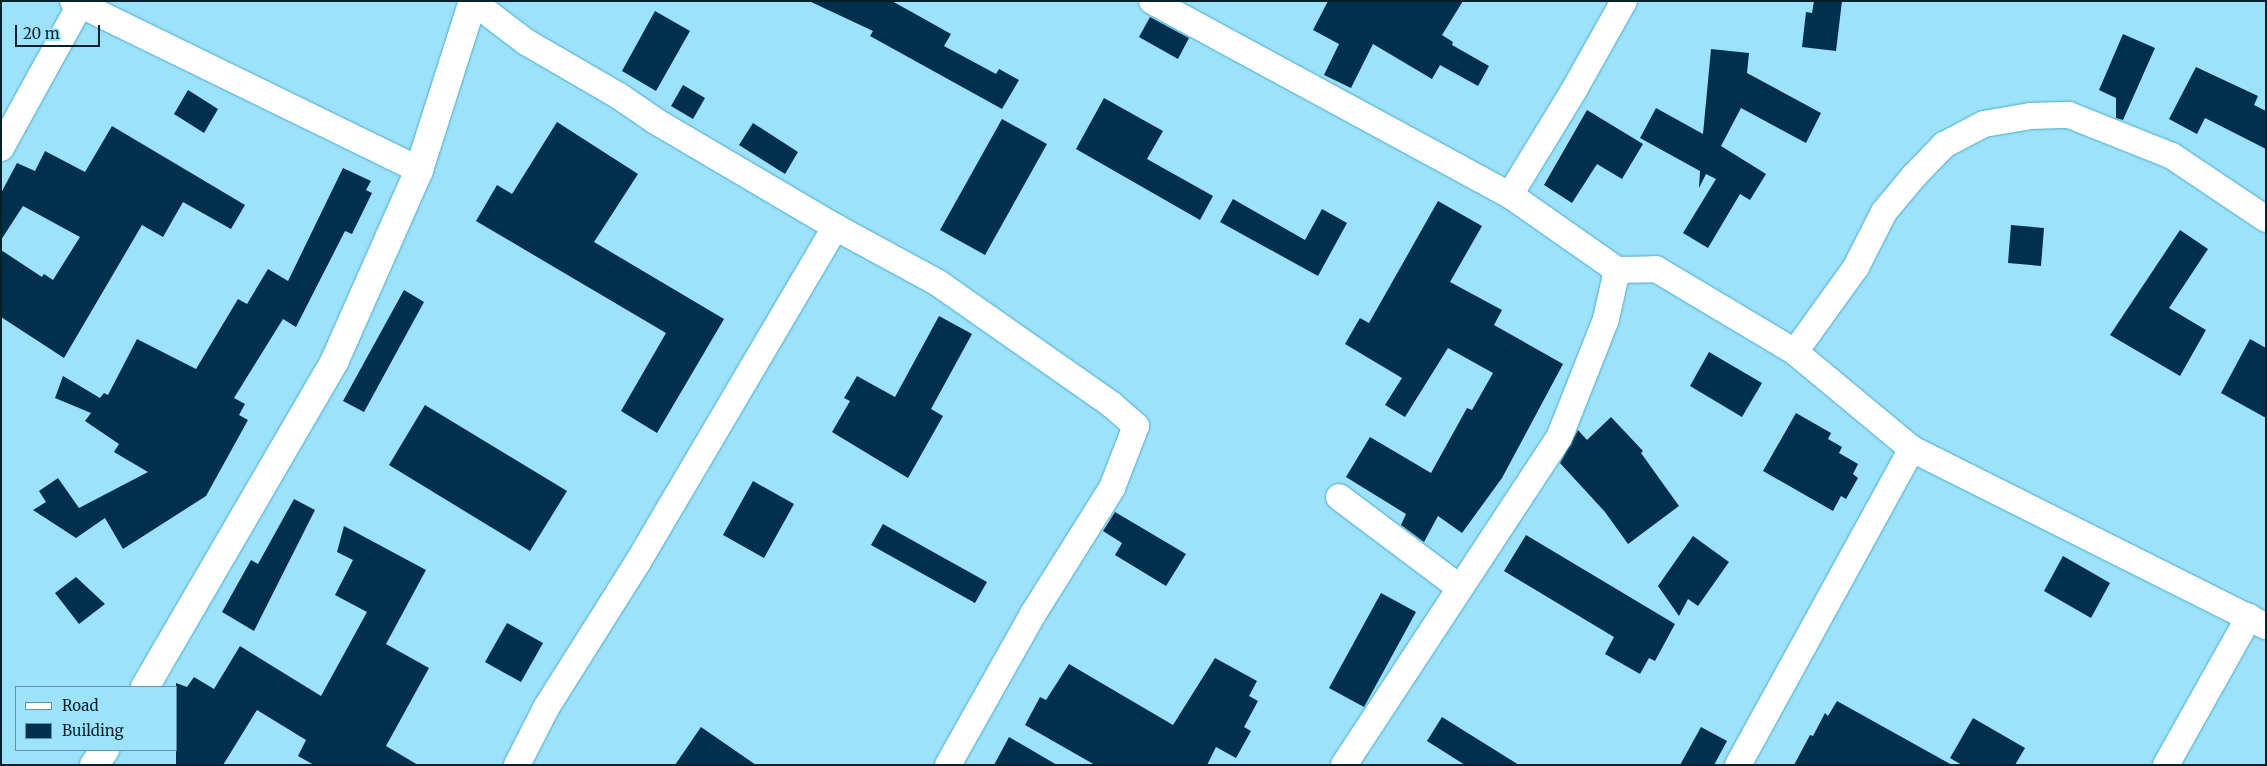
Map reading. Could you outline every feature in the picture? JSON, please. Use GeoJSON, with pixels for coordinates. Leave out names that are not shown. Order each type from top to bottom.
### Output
{"type":"FeatureCollection","features":[{"type":"Feature","properties":{"kind":"street"},"geometry":{"type":"LineString","coordinates":[[146,686],[335,360],[419,170],[472,1],[526,42],[835,226],[938,282],[1112,405],[1136,426],[1112,488],[1033,614],[948,765]]}},
{"type":"Feature","properties":{"kind":"street"},"geometry":{"type":"LineString","coordinates":[[1152,1],[1187,10],[1510,195],[1617,270],[1656,269],[1796,352],[1912,449],[2258,621],[2166,765]]}},
{"type":"Feature","properties":{"kind":"street"},"geometry":{"type":"LineString","coordinates":[[1510,195],[1574,90],[1624,1]]}},
{"type":"Feature","properties":{"kind":"street"},"geometry":{"type":"LineString","coordinates":[[1,148],[76,3],[419,170]]}},
{"type":"Feature","properties":{"kind":"street"},"geometry":{"type":"LineString","coordinates":[[1796,352],[1856,267],[1890,205],[1944,145],[1984,124],[2069,115],[2172,156],[2266,219]]}},
{"type":"Feature","properties":{"kind":"street"},"geometry":{"type":"LineString","coordinates":[[517,765],[546,708],[638,562],[835,226]]}},
{"type":"Feature","properties":{"kind":"street"},"geometry":{"type":"LineString","coordinates":[[1344,765],[1459,587],[1559,438],[1606,319],[1617,270]]}},
{"type":"Feature","properties":{"kind":"street"},"geometry":{"type":"LineString","coordinates":[[1738,765],[1912,449]]}},
{"type":"Feature","properties":{"kind":"street"},"geometry":{"type":"LineString","coordinates":[[1339,497],[1459,587]]}},
{"type":"Feature","properties":{"kind":"street"},"geometry":{"type":"LineString","coordinates":[[94,765],[104,751]]}},
{"type":"Feature","properties":{"kind":"building"},"geometry":{"type":"Polygon","coordinates":[[[809,1],[892,1],[951,34],[944,46],[996,74],[999,69],[1019,80],[1002,109],[870,36],[873,31],[809,1]]]}},
{"type":"Feature","properties":{"kind":"building"},"geometry":{"type":"Polygon","coordinates":[[[1328,1],[1463,1],[1442,35],[1453,42],[1452,45],[1489,66],[1478,86],[1440,65],[1432,79],[1373,44],[1351,88],[1324,75],[1339,44],[1313,30],[1328,1]]]}},
{"type":"Feature","properties":{"kind":"building"},"geometry":{"type":"Polygon","coordinates":[[[1814,1],[1842,1],[1836,51],[1802,47],[1806,12],[1812,13],[1814,1]]]}},
{"type":"Feature","properties":{"kind":"building"},"geometry":{"type":"Polygon","coordinates":[[[655,11],[690,31],[656,91],[622,71],[655,11]]]}},
{"type":"Feature","properties":{"kind":"building"},"geometry":{"type":"Polygon","coordinates":[[[1150,17],[1189,38],[1178,59],[1139,37],[1150,17]]]}},
{"type":"Feature","properties":{"kind":"building"},"geometry":{"type":"Polygon","coordinates":[[[2123,34],[2155,48],[2123,120],[2116,118],[2116,98],[2099,90],[2123,34]]]}},
{"type":"Feature","properties":{"kind":"building"},"geometry":{"type":"Polygon","coordinates":[[[1711,49],[1749,53],[1747,73],[1821,113],[1806,143],[1741,108],[1721,146],[1766,174],[1750,200],[1740,194],[1708,248],[1683,233],[1716,179],[1706,174],[1699,188],[1700,171],[1640,138],[1656,108],[1703,134],[1711,49]]]}},
{"type":"Feature","properties":{"kind":"building"},"geometry":{"type":"Polygon","coordinates":[[[2196,67],[2258,96],[2254,105],[2266,111],[2266,149],[2205,118],[2197,134],[2169,119],[2196,67]]]}},
{"type":"Feature","properties":{"kind":"building"},"geometry":{"type":"Polygon","coordinates":[[[683,85],[705,98],[693,119],[671,106],[683,85]]]}},
{"type":"Feature","properties":{"kind":"building"},"geometry":{"type":"Polygon","coordinates":[[[188,90],[218,109],[204,133],[174,114],[188,90]]]}},
{"type":"Feature","properties":{"kind":"building"},"geometry":{"type":"Polygon","coordinates":[[[1104,98],[1163,131],[1147,159],[1213,196],[1200,220],[1076,149],[1104,98]]]}},
{"type":"Feature","properties":{"kind":"building"},"geometry":{"type":"Polygon","coordinates":[[[1587,110],[1643,144],[1622,179],[1597,164],[1572,203],[1544,185],[1587,110]]]}},
{"type":"Feature","properties":{"kind":"building"},"geometry":{"type":"Polygon","coordinates":[[[1002,119],[1047,144],[985,255],[940,230],[1002,119]]]}},
{"type":"Feature","properties":{"kind":"building"},"geometry":{"type":"Polygon","coordinates":[[[557,122],[638,174],[594,242],[724,319],[657,433],[621,411],[666,333],[476,221],[497,185],[512,194],[557,122]]]}},
{"type":"Feature","properties":{"kind":"building"},"geometry":{"type":"Polygon","coordinates":[[[753,123],[798,152],[785,174],[739,145],[753,123]]]}},
{"type":"Feature","properties":{"kind":"building"},"geometry":{"type":"Polygon","coordinates":[[[112,126],[245,205],[231,229],[183,202],[163,237],[142,225],[64,358],[1,317],[1,250],[42,277],[44,274],[53,280],[80,237],[23,206],[1,240],[1,193],[17,163],[35,171],[45,151],[85,172],[112,126]]]}},
{"type":"Feature","properties":{"kind":"building"},"geometry":{"type":"Polygon","coordinates":[[[343,168],[371,181],[366,190],[372,193],[352,234],[345,231],[296,327],[283,319],[234,398],[245,404],[239,415],[248,420],[206,496],[123,549],[105,518],[76,538],[33,510],[46,502],[39,491],[58,478],[79,508],[148,472],[114,452],[119,444],[85,421],[91,413],[55,398],[63,376],[100,398],[104,393],[108,395],[137,339],[196,369],[238,299],[247,304],[268,269],[288,281],[343,168]]]}},
{"type":"Feature","properties":{"kind":"building"},"geometry":{"type":"Polygon","coordinates":[[[1233,199],[1305,240],[1322,209],[1347,223],[1318,276],[1220,222],[1233,199]]]}},
{"type":"Feature","properties":{"kind":"building"},"geometry":{"type":"Polygon","coordinates":[[[1438,201],[1482,226],[1450,282],[1502,310],[1494,325],[1563,364],[1502,478],[1462,533],[1438,516],[1424,542],[1401,525],[1406,514],[1346,477],[1370,437],[1431,473],[1467,408],[1472,410],[1493,373],[1448,348],[1405,417],[1385,405],[1402,378],[1345,344],[1360,318],[1369,323],[1438,201]]]}},
{"type":"Feature","properties":{"kind":"building"},"geometry":{"type":"Polygon","coordinates":[[[2011,225],[2044,228],[2041,266],[2008,263],[2011,225]]]}},
{"type":"Feature","properties":{"kind":"building"},"geometry":{"type":"Polygon","coordinates":[[[2180,230],[2208,249],[2169,308],[2206,330],[2180,376],[2110,335],[2180,230]]]}},
{"type":"Feature","properties":{"kind":"building"},"geometry":{"type":"Polygon","coordinates":[[[404,290],[424,302],[364,412],[343,401],[404,290]]]}},
{"type":"Feature","properties":{"kind":"building"},"geometry":{"type":"Polygon","coordinates":[[[939,316],[972,334],[931,409],[943,416],[908,478],[832,432],[850,401],[844,398],[857,376],[895,397],[939,316]]]}},
{"type":"Feature","properties":{"kind":"building"},"geometry":{"type":"Polygon","coordinates":[[[2250,339],[2266,348],[2266,418],[2221,393],[2250,339]]]}},
{"type":"Feature","properties":{"kind":"building"},"geometry":{"type":"Polygon","coordinates":[[[1709,352],[1762,383],[1742,417],[1690,386],[1709,352]]]}},
{"type":"Feature","properties":{"kind":"building"},"geometry":{"type":"Polygon","coordinates":[[[425,405],[567,491],[530,551],[389,465],[425,405]]]}},
{"type":"Feature","properties":{"kind":"building"},"geometry":{"type":"Polygon","coordinates":[[[1796,413],[1831,433],[1828,439],[1842,447],[1839,453],[1858,464],[1853,474],[1858,478],[1846,499],[1841,496],[1833,511],[1763,471],[1796,413]]]}},
{"type":"Feature","properties":{"kind":"building"},"geometry":{"type":"Polygon","coordinates":[[[1611,417],[1643,451],[1641,453],[1679,506],[1628,544],[1605,512],[1560,463],[1578,430],[1587,440],[1611,417]]]}},
{"type":"Feature","properties":{"kind":"building"},"geometry":{"type":"Polygon","coordinates":[[[753,481],[794,504],[764,558],[723,535],[753,481]]]}},
{"type":"Feature","properties":{"kind":"building"},"geometry":{"type":"Polygon","coordinates":[[[294,499],[315,510],[254,631],[222,612],[251,560],[258,564],[294,499]]]}},
{"type":"Feature","properties":{"kind":"building"},"geometry":{"type":"Polygon","coordinates":[[[1115,512],[1186,554],[1166,586],[1115,555],[1122,543],[1103,531],[1115,512]]]}},
{"type":"Feature","properties":{"kind":"building"},"geometry":{"type":"Polygon","coordinates":[[[883,524],[987,582],[975,603],[871,545],[883,524]]]}},
{"type":"Feature","properties":{"kind":"building"},"geometry":{"type":"Polygon","coordinates":[[[344,526],[426,570],[386,644],[429,668],[386,746],[418,765],[314,765],[298,756],[306,740],[257,710],[223,765],[176,765],[176,751],[178,751],[178,686],[176,686],[176,683],[187,687],[194,677],[214,689],[240,646],[321,696],[367,612],[335,595],[353,560],[337,552],[344,526]]]}},
{"type":"Feature","properties":{"kind":"building"},"geometry":{"type":"Polygon","coordinates":[[[1526,535],[1675,624],[1655,661],[1649,658],[1640,674],[1605,654],[1614,637],[1504,571],[1526,535]]]}},
{"type":"Feature","properties":{"kind":"building"},"geometry":{"type":"Polygon","coordinates":[[[1693,536],[1729,562],[1698,606],[1688,599],[1679,616],[1658,586],[1693,536]]]}},
{"type":"Feature","properties":{"kind":"building"},"geometry":{"type":"Polygon","coordinates":[[[2063,556],[2110,583],[2091,618],[2044,591],[2063,556]]]}},
{"type":"Feature","properties":{"kind":"building"},"geometry":{"type":"Polygon","coordinates":[[[76,577],[105,604],[79,624],[55,593],[76,577]]]}},
{"type":"Feature","properties":{"kind":"building"},"geometry":{"type":"Polygon","coordinates":[[[1381,593],[1416,612],[1364,707],[1329,688],[1381,593]]]}},
{"type":"Feature","properties":{"kind":"building"},"geometry":{"type":"Polygon","coordinates":[[[507,623],[543,643],[521,682],[485,662],[507,623]]]}},
{"type":"Feature","properties":{"kind":"building"},"geometry":{"type":"Polygon","coordinates":[[[1215,658],[1257,681],[1249,696],[1258,701],[1244,727],[1251,731],[1236,758],[1216,747],[1207,765],[1095,765],[1025,725],[1040,697],[1046,700],[1069,664],[1173,725],[1215,658]]]}},
{"type":"Feature","properties":{"kind":"building"},"geometry":{"type":"Polygon","coordinates":[[[1837,701],[1952,765],[1794,765],[1810,735],[1813,736],[1825,713],[1828,716],[1837,701]]]}},
{"type":"Feature","properties":{"kind":"building"},"geometry":{"type":"Polygon","coordinates":[[[1442,717],[1519,765],[1465,765],[1427,741],[1442,717]]]}},
{"type":"Feature","properties":{"kind":"building"},"geometry":{"type":"Polygon","coordinates":[[[1973,718],[2025,748],[2015,765],[1962,765],[1950,758],[1973,718]]]}},
{"type":"Feature","properties":{"kind":"building"},"geometry":{"type":"Polygon","coordinates":[[[701,727],[756,765],[675,765],[701,727]]]}},
{"type":"Feature","properties":{"kind":"building"},"geometry":{"type":"Polygon","coordinates":[[[1701,727],[1727,741],[1714,765],[1680,765],[1701,727]]]}},
{"type":"Feature","properties":{"kind":"building"},"geometry":{"type":"Polygon","coordinates":[[[1009,737],[1057,765],[994,765],[1009,737]]]}}]}
